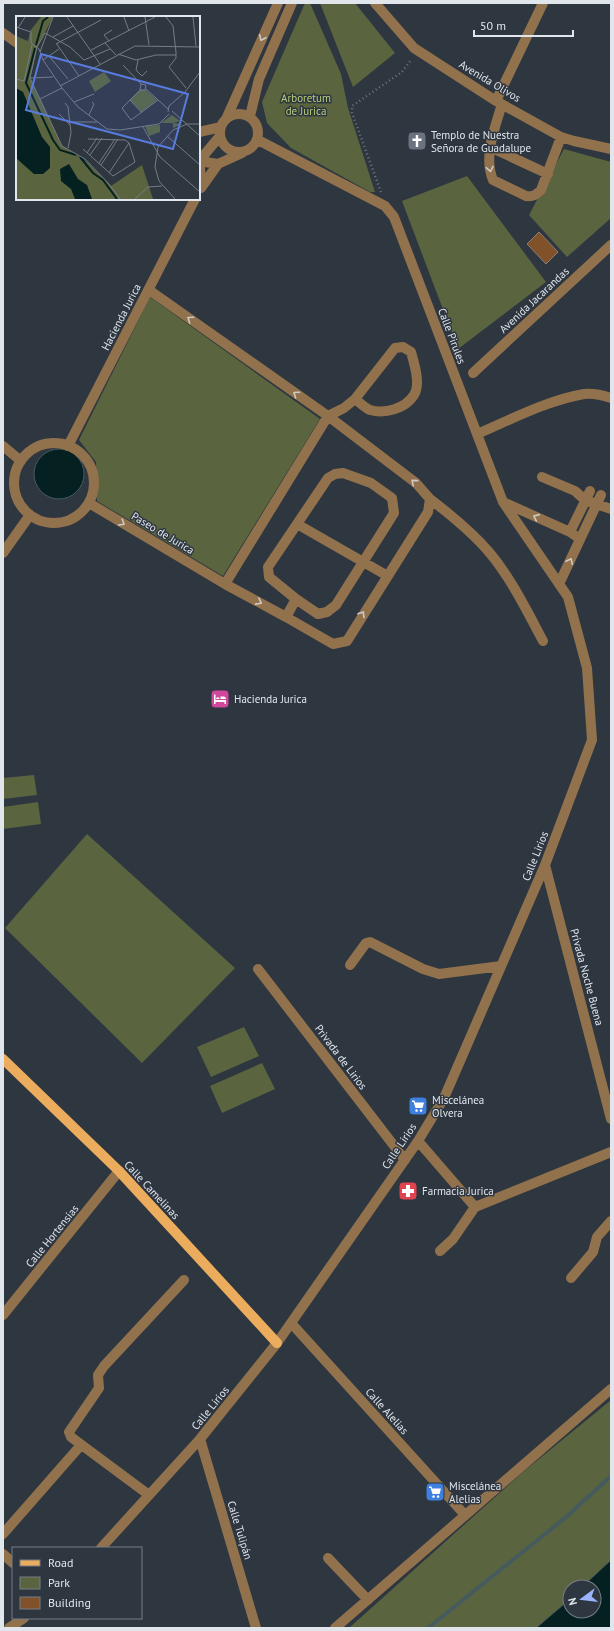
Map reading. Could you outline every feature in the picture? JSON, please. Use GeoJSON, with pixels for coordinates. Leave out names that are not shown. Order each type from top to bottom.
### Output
{"type":"FeatureCollection","features":[{"type":"Feature","properties":{"kind":"main road","name":"Calle Camelinas"},"geometry":{"type":"LineString","coordinates":[[3,1059],[119,1171],[277,1343]]}},
{"type":"Feature","properties":{"kind":"street"},"geometry":{"type":"LineString","coordinates":[[200,159],[220,131],[278,3]]}},
{"type":"Feature","properties":{"kind":"street"},"geometry":{"type":"LineString","coordinates":[[250,116],[259,79],[292,3]]}},
{"type":"Feature","properties":{"kind":"street","name":"Avenida Olivos"},"geometry":{"type":"LineString","coordinates":[[375,3],[414,48],[499,102],[561,137],[574,142],[611,150]]}},
{"type":"Feature","properties":{"kind":"street"},"geometry":{"type":"LineString","coordinates":[[543,3],[499,102],[490,147],[489,164],[493,180],[526,196],[531,197],[536,195],[541,190],[548,174],[561,137]]}},
{"type":"Feature","properties":{"kind":"street"},"geometry":{"type":"LineString","coordinates":[[3,34],[16,42]]}},
{"type":"Feature","properties":{"kind":"street"},"geometry":{"type":"LineString","coordinates":[[200,188],[218,164],[248,151],[258,140],[259,131],[256,123],[250,116],[238,113],[227,117]]}},
{"type":"Feature","properties":{"kind":"street"},"geometry":{"type":"LineString","coordinates":[[200,132],[220,131]]}},
{"type":"Feature","properties":{"kind":"street"},"geometry":{"type":"LineString","coordinates":[[220,131],[224,145],[232,151],[242,153]]}},
{"type":"Feature","properties":{"kind":"street","name":"Calle Pirules"},"geometry":{"type":"LineString","coordinates":[[258,140],[385,206],[394,217],[503,502],[568,597]]}},
{"type":"Feature","properties":{"kind":"street"},"geometry":{"type":"LineString","coordinates":[[490,147],[548,174]]}},
{"type":"Feature","properties":{"kind":"street"},"geometry":{"type":"LineString","coordinates":[[200,160],[218,164]]}},
{"type":"Feature","properties":{"kind":"street","name":"Hacienda Jurica"},"geometry":{"type":"LineString","coordinates":[[68,446],[194,200]]}},
{"type":"Feature","properties":{"kind":"street","name":"Avenida Jacarandas"},"geometry":{"type":"LineString","coordinates":[[473,373],[611,245]]}},
{"type":"Feature","properties":{"kind":"street"},"geometry":{"type":"LineString","coordinates":[[149,290],[328,416],[416,483],[430,499],[459,521],[489,552],[511,583],[543,641]]}},
{"type":"Feature","properties":{"kind":"street"},"geometry":{"type":"LineString","coordinates":[[225,584],[328,416],[344,408],[355,399],[395,348],[403,347],[411,352],[417,379],[414,394],[399,409],[382,412],[369,410],[355,399]]}},
{"type":"Feature","properties":{"kind":"street"},"geometry":{"type":"LineString","coordinates":[[476,434],[527,412],[561,400],[585,394],[600,395],[611,398]]}},
{"type":"Feature","properties":{"kind":"street"},"geometry":{"type":"LineString","coordinates":[[46,444],[68,446],[82,456],[91,470],[94,481],[93,493],[89,503],[77,516],[62,523],[40,521],[30,515],[22,507],[14,486],[15,474],[21,461],[36,448],[46,444]]}},
{"type":"Feature","properties":{"kind":"street"},"geometry":{"type":"LineString","coordinates":[[3,446],[21,461]]}},
{"type":"Feature","properties":{"kind":"street"},"geometry":{"type":"LineString","coordinates":[[343,473],[371,483],[392,498],[394,513],[364,562],[336,605],[327,612],[318,614],[296,600],[269,577],[268,567],[328,478],[335,474],[343,473]]}},
{"type":"Feature","properties":{"kind":"street"},"geometry":{"type":"LineString","coordinates":[[542,477],[575,492],[585,500],[611,498]]}},
{"type":"Feature","properties":{"kind":"street"},"geometry":{"type":"LineString","coordinates":[[570,532],[590,491]]}},
{"type":"Feature","properties":{"kind":"street"},"geometry":{"type":"LineString","coordinates":[[575,492],[590,491],[611,509]]}},
{"type":"Feature","properties":{"kind":"street","name":"Paseo de Jurica"},"geometry":{"type":"LineString","coordinates":[[89,503],[225,584],[333,644],[346,641],[386,575],[428,512],[430,499]]}},
{"type":"Feature","properties":{"kind":"street"},"geometry":{"type":"LineString","coordinates":[[559,584],[599,500]]}},
{"type":"Feature","properties":{"kind":"street"},"geometry":{"type":"LineString","coordinates":[[503,502],[570,532],[580,539]]}},
{"type":"Feature","properties":{"kind":"street"},"geometry":{"type":"LineString","coordinates":[[3,553],[30,515]]}},
{"type":"Feature","properties":{"kind":"street"},"geometry":{"type":"LineString","coordinates":[[297,524],[386,575]]}},
{"type":"Feature","properties":{"kind":"street","name":"Calle Lirios"},"geometry":{"type":"LineString","coordinates":[[101,1547],[200,1439],[292,1324],[418,1141],[444,1098],[545,865],[592,740],[587,668],[568,597]]}},
{"type":"Feature","properties":{"kind":"street"},"geometry":{"type":"LineString","coordinates":[[286,617],[296,600]]}},
{"type":"Feature","properties":{"kind":"street","name":"Privada Noche Buena"},"geometry":{"type":"LineString","coordinates":[[545,865],[611,1119]]}},
{"type":"Feature","properties":{"kind":"street"},"geometry":{"type":"LineString","coordinates":[[350,965],[366,943],[370,942],[423,969],[439,974],[501,966]]}},
{"type":"Feature","properties":{"kind":"street","name":"Privada de Lirios"},"geometry":{"type":"LineString","coordinates":[[258,969],[405,1160]]}},
{"type":"Feature","properties":{"kind":"street"},"geometry":{"type":"LineString","coordinates":[[418,1141],[475,1208]]}},
{"type":"Feature","properties":{"kind":"street"},"geometry":{"type":"LineString","coordinates":[[440,1251],[453,1239],[475,1208],[611,1152]]}},
{"type":"Feature","properties":{"kind":"street","name":"Calle Hortensias"},"geometry":{"type":"LineString","coordinates":[[3,1315],[119,1171]]}},
{"type":"Feature","properties":{"kind":"street"},"geometry":{"type":"LineString","coordinates":[[571,1278],[593,1252],[597,1237],[611,1221]]}},
{"type":"Feature","properties":{"kind":"street"},"geometry":{"type":"LineString","coordinates":[[149,1495],[81,1445],[71,1437],[69,1432],[99,1388],[98,1375],[104,1366],[184,1280]]}},
{"type":"Feature","properties":{"kind":"street","name":"Calle Alelias"},"geometry":{"type":"LineString","coordinates":[[292,1324],[465,1515]]}},
{"type":"Feature","properties":{"kind":"street"},"geometry":{"type":"LineString","coordinates":[[335,1628],[611,1389]]}},
{"type":"Feature","properties":{"kind":"street","name":"Calle Tulipán"},"geometry":{"type":"LineString","coordinates":[[200,1439],[256,1628]]}},
{"type":"Feature","properties":{"kind":"street"},"geometry":{"type":"LineString","coordinates":[[3,1534],[81,1445]]}},
{"type":"Feature","properties":{"kind":"street"},"geometry":{"type":"LineString","coordinates":[[3,1554],[12,1562]]}},
{"type":"Feature","properties":{"kind":"street"},"geometry":{"type":"LineString","coordinates":[[328,1558],[368,1600]]}},
{"type":"Feature","properties":{"kind":"street"},"geometry":{"type":"LineString","coordinates":[[9,1628],[22,1619]]}},
{"type":"Feature","properties":{"kind":"path"},"geometry":{"type":"LineString","coordinates":[[381,204],[383,196],[352,113],[352,106],[402,72],[418,51]]}},
{"type":"Feature","properties":{"kind":"green space","name":"Arboretum de Jurica"},"geometry":{"type":"Polygon","coordinates":[[[305,3],[310,3],[341,74],[348,108],[375,192],[370,192],[291,148],[267,123],[262,102],[305,3]]]}},
{"type":"Feature","properties":{"kind":"green space"},"geometry":{"type":"Polygon","coordinates":[[[320,3],[355,3],[395,53],[353,87],[320,3]]]}},
{"type":"Feature","properties":{"kind":"green space"},"geometry":{"type":"Polygon","coordinates":[[[564,149],[611,162],[611,218],[567,257],[529,215],[564,149]]]}},
{"type":"Feature","properties":{"kind":"green space"},"geometry":{"type":"Polygon","coordinates":[[[467,176],[546,282],[458,349],[402,201],[467,176]]]}},
{"type":"Feature","properties":{"kind":"green space"},"geometry":{"type":"Polygon","coordinates":[[[150,297],[320,419],[223,576],[97,501],[96,462],[79,440],[150,297]]]}},
{"type":"Feature","properties":{"kind":"green space"},"geometry":{"type":"Polygon","coordinates":[[[34,775],[37,795],[3,799],[3,778],[34,775]]]}},
{"type":"Feature","properties":{"kind":"green space"},"geometry":{"type":"Polygon","coordinates":[[[38,802],[41,824],[3,829],[3,807],[38,802]]]}},
{"type":"Feature","properties":{"kind":"green space"},"geometry":{"type":"Polygon","coordinates":[[[87,834],[235,968],[142,1063],[5,928],[87,834]]]}},
{"type":"Feature","properties":{"kind":"green space"},"geometry":{"type":"Polygon","coordinates":[[[244,1027],[259,1056],[211,1077],[197,1047],[244,1027]]]}},
{"type":"Feature","properties":{"kind":"green space"},"geometry":{"type":"Polygon","coordinates":[[[262,1063],[275,1089],[222,1113],[210,1086],[262,1063]]]}},
{"type":"Feature","properties":{"kind":"green space"},"geometry":{"type":"Polygon","coordinates":[[[611,1400],[611,1628],[349,1628],[523,1472],[611,1400]]]}},
{"type":"Feature","properties":{"kind":"shaded area"},"geometry":{"type":"Polygon","coordinates":[[[59,449],[68,451],[79,460],[84,474],[82,483],[73,494],[59,499],[50,497],[39,488],[34,474],[36,465],[45,454],[59,449]]]}},
{"type":"Feature","properties":{"kind":"shaded area"},"geometry":{"type":"Polygon","coordinates":[[[611,1560],[611,1628],[536,1628],[562,1606],[562,1619],[602,1619],[602,1579],[591,1579],[611,1560]]]}},
{"type":"Feature","properties":{"kind":"building"},"geometry":{"type":"Polygon","coordinates":[[[539,232],[558,252],[546,264],[527,244],[539,232]]]}},
{"type":"Feature","properties":{"kind":"waterway"},"geometry":{"type":"LineString","coordinates":[[428,1628],[565,1518],[611,1476]]}},
{"type":"Feature","properties":{"kind":"place","name":"Templo de Nuestra Señora de Guadalupe"},"geometry":{"type":"Point","coordinates":[417,141]}},
{"type":"Feature","properties":{"kind":"place","name":"Hacienda Jurica"},"geometry":{"type":"Point","coordinates":[220,699]}},
{"type":"Feature","properties":{"kind":"place","name":"Miscelánea Olvera"},"geometry":{"type":"Point","coordinates":[418,1106]}},
{"type":"Feature","properties":{"kind":"place","name":"Farmacia Jurica"},"geometry":{"type":"Point","coordinates":[408,1191]}},
{"type":"Feature","properties":{"kind":"place","name":"Miscelánea Alelias"},"geometry":{"type":"Point","coordinates":[435,1492]}}]}
